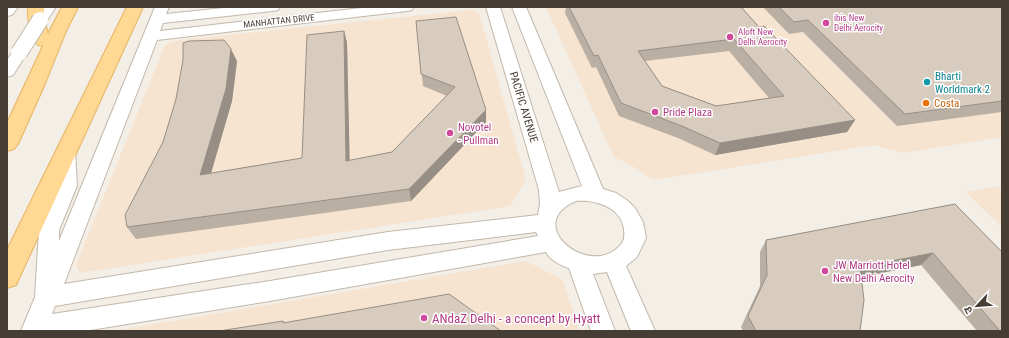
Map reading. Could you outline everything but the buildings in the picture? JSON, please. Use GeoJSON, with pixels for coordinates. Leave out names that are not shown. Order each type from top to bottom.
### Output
{"type":"FeatureCollection","features":[{"type":"Feature","properties":{"kind":"main road"},"geometry":{"type":"LineString","coordinates":[[36,7],[38,33],[50,50]]}},
{"type":"Feature","properties":{"kind":"main road"},"geometry":{"type":"LineString","coordinates":[[7,144],[35,86],[58,31],[70,7]]}},
{"type":"Feature","properties":{"kind":"main road"},"geometry":{"type":"LineString","coordinates":[[7,277],[131,16]]}},
{"type":"Feature","properties":{"kind":"street"},"geometry":{"type":"LineString","coordinates":[[7,12],[11,7]]}},
{"type":"Feature","properties":{"kind":"street"},"geometry":{"type":"LineString","coordinates":[[7,72],[48,7]]}},
{"type":"Feature","properties":{"kind":"street","name":"MANHATTAN DRIVE"},"geometry":{"type":"LineString","coordinates":[[157,20],[273,7]]}},
{"type":"Feature","properties":{"kind":"street","name":"MANHATTAN DRIVE"},"geometry":{"type":"LineString","coordinates":[[157,20],[407,7]]}},
{"type":"Feature","properties":{"kind":"street","name":"PACIFIC AVENUE"},"geometry":{"type":"LineString","coordinates":[[493,7],[549,190],[548,224]]}},
{"type":"Feature","properties":{"kind":"street"},"geometry":{"type":"LineString","coordinates":[[519,7],[595,194]]}},
{"type":"Feature","properties":{"kind":"street"},"geometry":{"type":"LineString","coordinates":[[33,329],[157,20]]}},
{"type":"Feature","properties":{"kind":"street"},"geometry":{"type":"LineString","coordinates":[[47,297],[49,230],[67,186],[66,151]]}},
{"type":"Feature","properties":{"kind":"street"},"geometry":{"type":"LineString","coordinates":[[578,193],[595,194],[621,205],[630,216],[635,228],[634,240],[631,249],[624,257],[614,263],[597,266],[578,264],[565,258],[554,250],[548,224],[562,197],[578,193]]}},
{"type":"Feature","properties":{"kind":"street"},"geometry":{"type":"LineString","coordinates":[[47,297],[388,241],[548,224]]}},
{"type":"Feature","properties":{"kind":"street"},"geometry":{"type":"LineString","coordinates":[[33,329],[270,291],[548,224]]}},
{"type":"Feature","properties":{"kind":"street"},"geometry":{"type":"LineString","coordinates":[[614,263],[643,331]]}},
{"type":"Feature","properties":{"kind":"street"},"geometry":{"type":"LineString","coordinates":[[578,264],[603,331]]}},
{"type":"Feature","properties":{"kind":"shaded area"},"geometry":{"type":"Polygon","coordinates":[[[546,7],[1002,7],[1002,137],[904,153],[874,145],[653,180],[631,165],[614,157],[546,7]]]}},
{"type":"Feature","properties":{"kind":"shaded area"},"geometry":{"type":"Polygon","coordinates":[[[473,10],[479,13],[526,180],[510,206],[80,273],[76,265],[165,45],[179,40],[473,10]]]}},
{"type":"Feature","properties":{"kind":"shaded area"},"geometry":{"type":"Polygon","coordinates":[[[1002,186],[1002,227],[966,192],[1002,186]]]}},
{"type":"Feature","properties":{"kind":"shaded area"},"geometry":{"type":"Polygon","coordinates":[[[526,261],[563,280],[579,331],[114,331],[526,261]]]}},
{"type":"Feature","properties":{"kind":"place","name":"ibis New Delhi Aerocity"},"geometry":{"type":"Point","coordinates":[826,23]}},
{"type":"Feature","properties":{"kind":"place","name":"Aloft New Delhi Aerocity"},"geometry":{"type":"Point","coordinates":[730,37]}},
{"type":"Feature","properties":{"kind":"place","name":"Bharti Worldmark 2"},"geometry":{"type":"Point","coordinates":[927,82]}},
{"type":"Feature","properties":{"kind":"place","name":"Costa"},"geometry":{"type":"Point","coordinates":[926,103]}},
{"type":"Feature","properties":{"kind":"place","name":"Pride Plaza"},"geometry":{"type":"Point","coordinates":[655,112]}},
{"type":"Feature","properties":{"kind":"place","name":"Novotel - Pullman"},"geometry":{"type":"Point","coordinates":[450,133]}},
{"type":"Feature","properties":{"kind":"place","name":"JW Marriott Hotel New Delhi Aerocity"},"geometry":{"type":"Point","coordinates":[825,271]}},
{"type":"Feature","properties":{"kind":"place","name":"ANdaZ Delhi - a concept by Hyatt"},"geometry":{"type":"Point","coordinates":[424,318]}}]}
